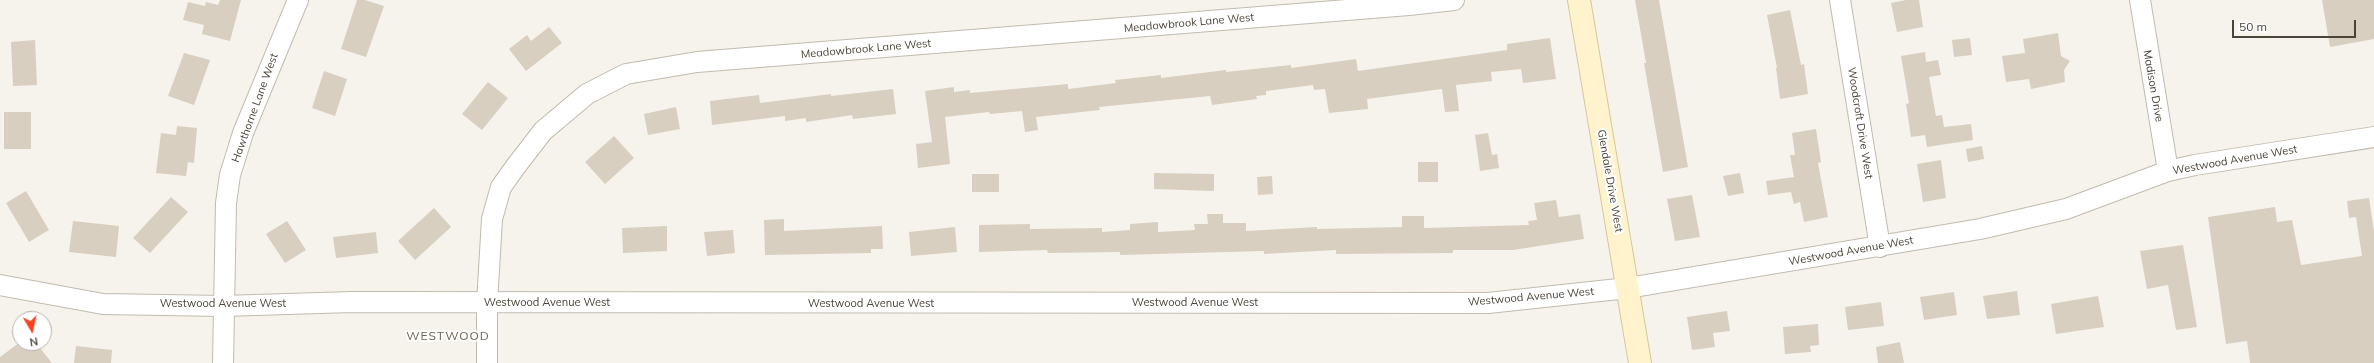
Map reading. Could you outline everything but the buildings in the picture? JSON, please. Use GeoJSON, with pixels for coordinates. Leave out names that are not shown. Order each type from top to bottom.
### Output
{"type":"FeatureCollection","features":[{"type":"Feature","properties":{"kind":"street","name":"Hawthorne Lane West"},"geometry":{"type":"LineString","coordinates":[[223,363],[226,203],[230,175],[243,133],[298,0]]}},
{"type":"Feature","properties":{"kind":"street","name":"Meadowbrook Lane West"},"geometry":{"type":"LineString","coordinates":[[487,363],[487,303],[492,219],[501,187],[542,131],[587,94],[626,74],[697,62],[1378,8],[1454,0]]}},
{"type":"Feature","properties":{"kind":"street","name":"Glendale Drive West"},"geometry":{"type":"LineString","coordinates":[[1579,0],[1640,363]]}},
{"type":"Feature","properties":{"kind":"street","name":"Woodcroft Drive West"},"geometry":{"type":"LineString","coordinates":[[1840,0],[1880,247]]}},
{"type":"Feature","properties":{"kind":"street","name":"Madison Drive"},"geometry":{"type":"LineString","coordinates":[[2140,0],[2168,171]]}},
{"type":"Feature","properties":{"kind":"street","name":"Westwood Avenue West"},"geometry":{"type":"LineString","coordinates":[[0,285],[103,304],[223,306],[352,302],[1488,303],[1628,288],[1880,247],[1980,229],[2053,213],[2168,171],[2374,137]]}},
{"type":"Feature","properties":{"kind":"district","name":"WESTWOOD"},"geometry":{"type":"Point","coordinates":[448,336]}}]}
